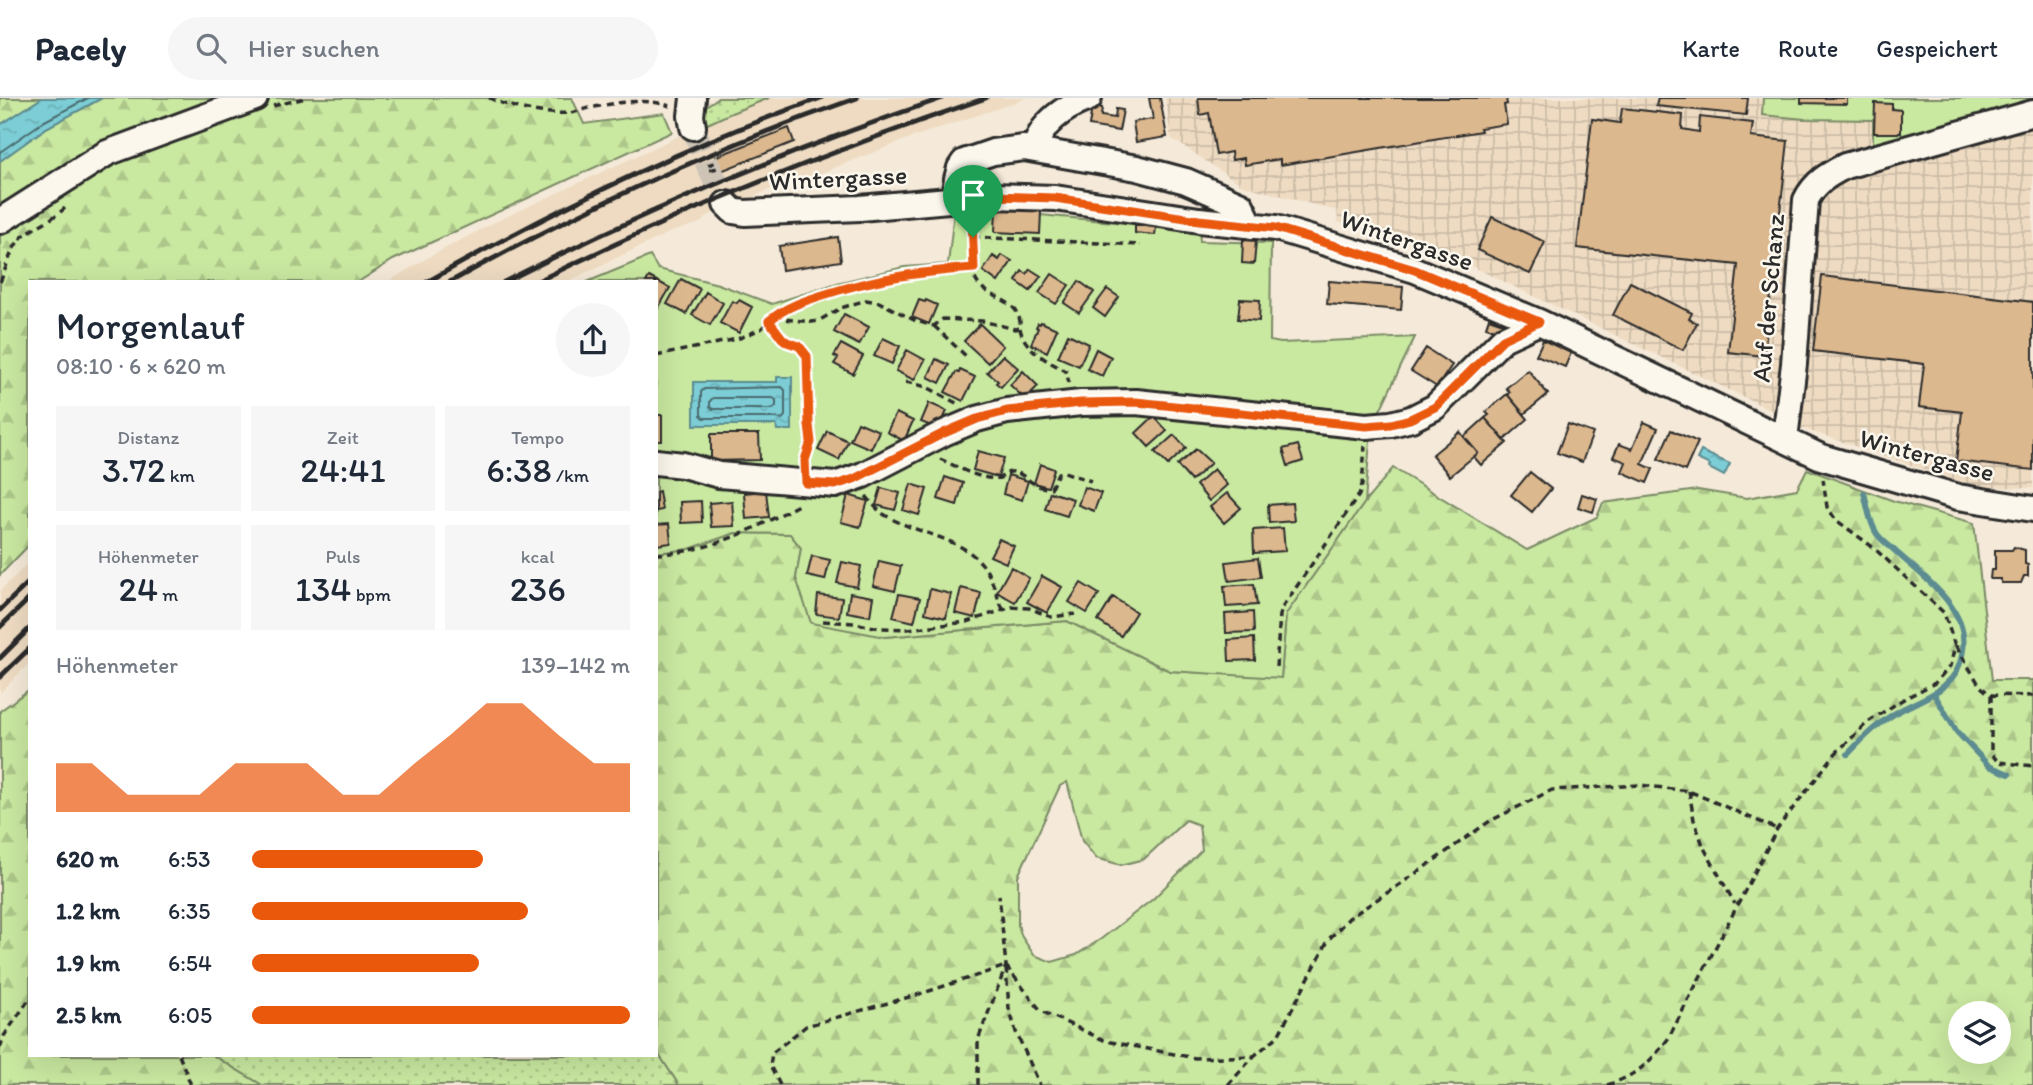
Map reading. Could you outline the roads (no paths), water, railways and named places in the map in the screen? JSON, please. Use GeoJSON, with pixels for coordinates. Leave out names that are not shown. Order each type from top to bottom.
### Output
{"type":"FeatureCollection","features":[{"type":"Feature","properties":{"kind":"street"},"geometry":{"type":"LineString","coordinates":[[1035,149],[1038,136],[1048,123],[1063,111],[1089,98]]}},
{"type":"Feature","properties":{"kind":"street"},"geometry":{"type":"LineString","coordinates":[[0,221],[107,153],[263,102]]}},
{"type":"Feature","properties":{"kind":"street","name":"Auf der Schanz"},"geometry":{"type":"LineString","coordinates":[[1785,439],[1794,363],[1806,200],[1813,187],[1825,176],[1845,166],[2033,113]]}},
{"type":"Feature","properties":{"kind":"street"},"geometry":{"type":"LineString","coordinates":[[962,198],[957,179],[964,162],[993,152],[1035,149],[1137,168],[1186,181],[1241,205],[1264,227]]}},
{"type":"Feature","properties":{"kind":"street","name":"Wintergasse"},"geometry":{"type":"LineString","coordinates":[[726,204],[733,211],[745,213],[860,208],[993,196],[1055,198],[1264,227],[1415,270],[1539,322],[1821,457],[1958,497],[2033,509]]}},
{"type":"Feature","properties":{"kind":"street"},"geometry":{"type":"LineString","coordinates":[[658,462],[683,465],[719,475],[806,483],[842,482],[863,475],[960,425],[977,419],[1007,411],[1068,405],[1136,402],[1366,426],[1391,424],[1410,419],[1435,407],[1503,339],[1539,322]]}},
{"type":"Feature","properties":{"kind":"water"},"geometry":{"type":"Polygon","coordinates":[[[42,98],[102,98],[46,128],[0,161],[0,125],[42,98]]]}},
{"type":"Feature","properties":{"kind":"water"},"geometry":{"type":"Polygon","coordinates":[[[777,377],[792,377],[792,430],[777,430],[776,425],[694,425],[694,382],[777,382],[777,377]]]}},
{"type":"Feature","properties":{"kind":"water"},"geometry":{"type":"Polygon","coordinates":[[[1701,451],[1730,464],[1724,476],[1697,459],[1701,451]]]}},
{"type":"Feature","properties":{"kind":"waterway"},"geometry":{"type":"LineString","coordinates":[[1848,754],[1886,719],[1946,685],[1958,669],[1963,650],[1963,635],[1952,607],[1931,583],[1877,534],[1870,519],[1864,493]]}},
{"type":"Feature","properties":{"kind":"waterway"},"geometry":{"type":"LineString","coordinates":[[1934,694],[1957,732],[1989,766],[2009,774]]}},
{"type":"Feature","properties":{"kind":"tunnel"},"geometry":{"type":"LineString","coordinates":[[693,127],[726,204]]}},
{"type":"Feature","properties":{"kind":"railway"},"geometry":{"type":"LineString","coordinates":[[431,280],[522,230],[669,158],[821,98]]}},
{"type":"Feature","properties":{"kind":"railway"},"geometry":{"type":"LineString","coordinates":[[454,280],[549,229],[650,181],[752,137],[857,98]]}},
{"type":"Feature","properties":{"kind":"railway"},"geometry":{"type":"LineString","coordinates":[[508,280],[611,230],[721,182],[831,138],[943,98]]}},
{"type":"Feature","properties":{"kind":"railway"},"geometry":{"type":"LineString","coordinates":[[540,280],[646,230],[758,182],[986,98]]}},
{"type":"Feature","properties":{"kind":"railway"},"geometry":{"type":"LineString","coordinates":[[0,610],[28,583]]}},
{"type":"Feature","properties":{"kind":"railway"},"geometry":{"type":"LineString","coordinates":[[0,627],[28,600]]}},
{"type":"Feature","properties":{"kind":"railway"},"geometry":{"type":"LineString","coordinates":[[0,658],[28,630]]}},
{"type":"Feature","properties":{"kind":"railway"},"geometry":{"type":"LineString","coordinates":[[0,677],[28,650]]}}]}
